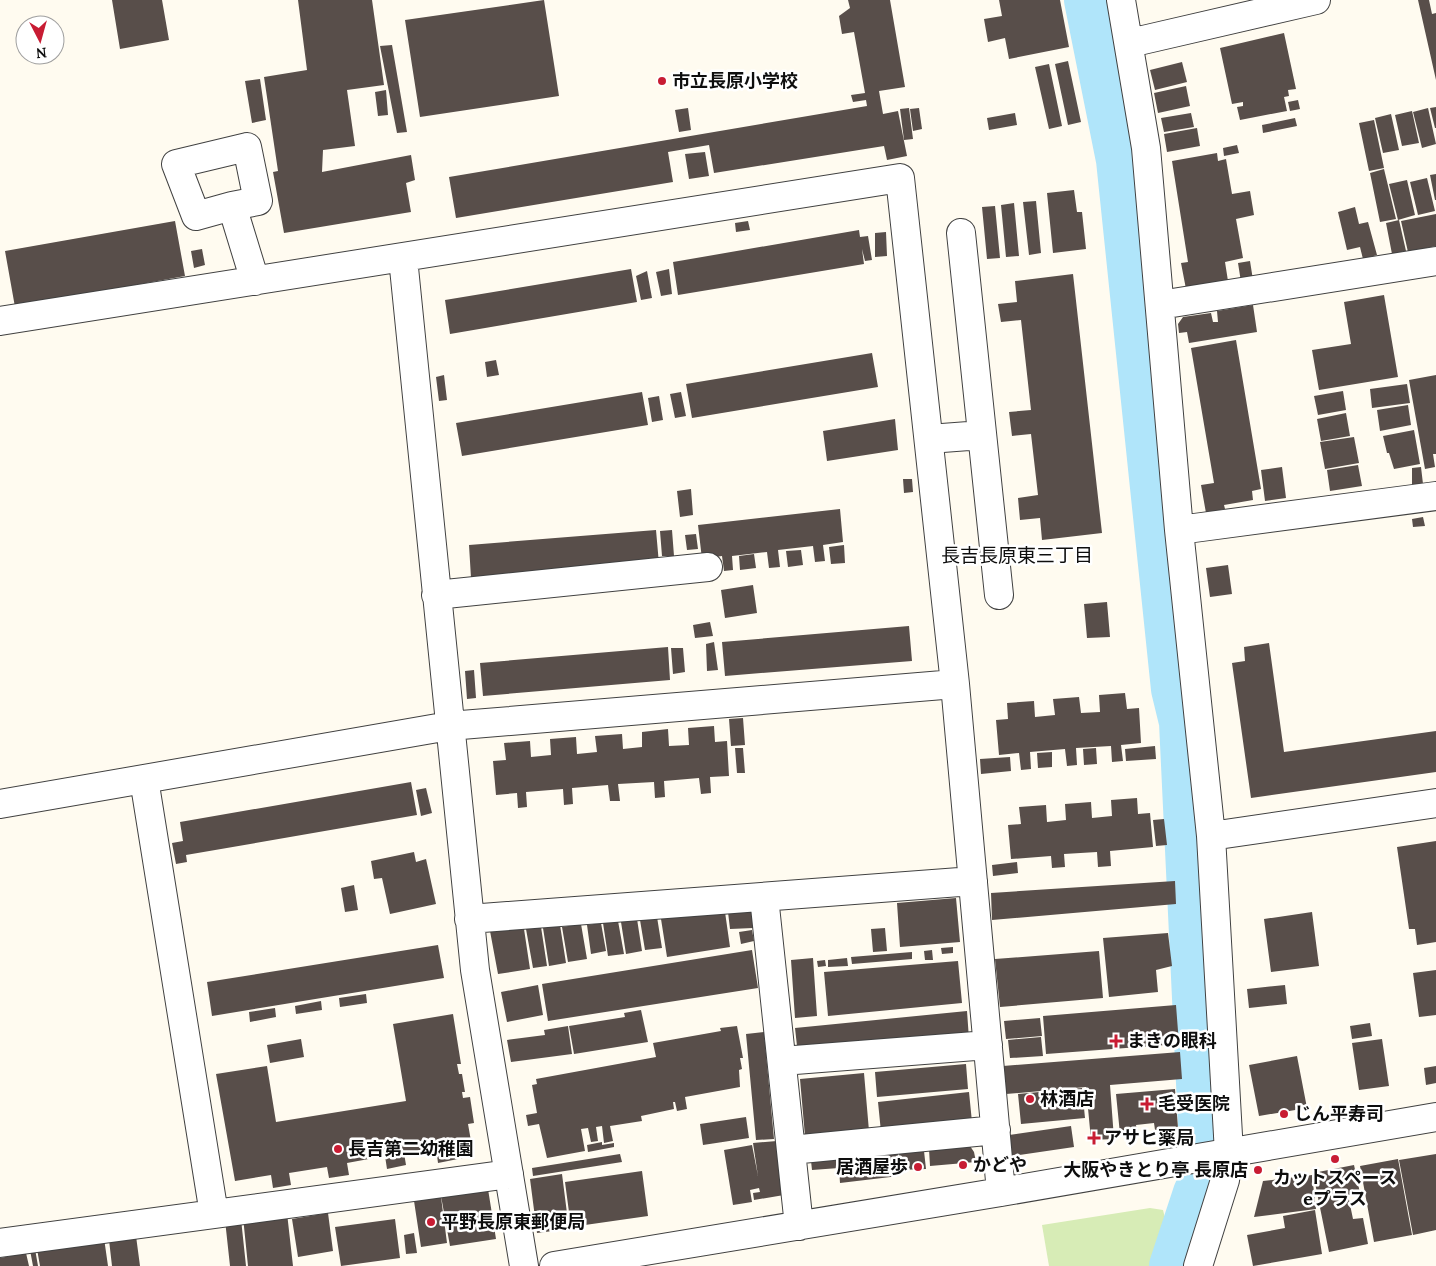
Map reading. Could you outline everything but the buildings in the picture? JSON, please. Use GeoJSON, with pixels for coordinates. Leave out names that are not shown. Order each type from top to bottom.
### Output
{"type":"FeatureCollection","features":[{"type":"Feature","properties":{"kind":"street"},"geometry":{"type":"LineString","coordinates":[[1121,0],[1130,43],[1146,148],[1179,530],[1211,836],[1230,1153],[1225,1180],[1198,1266]]}},
{"type":"Feature","properties":{"kind":"street"},"geometry":{"type":"LineString","coordinates":[[1130,43],[1316,0]]}},
{"type":"Feature","properties":{"kind":"street"},"geometry":{"type":"LineString","coordinates":[[0,321],[900,178],[955,684],[1001,1192]]}},
{"type":"Feature","properties":{"kind":"street"},"geometry":{"type":"LineString","coordinates":[[232,206],[255,282]]}},
{"type":"Feature","properties":{"kind":"street"},"geometry":{"type":"LineString","coordinates":[[961,233],[1000,595]]}},
{"type":"Feature","properties":{"kind":"street"},"geometry":{"type":"LineString","coordinates":[[403,258],[474,970],[524,1266]]}},
{"type":"Feature","properties":{"kind":"street"},"geometry":{"type":"LineString","coordinates":[[1160,305],[1436,261]]}},
{"type":"Feature","properties":{"kind":"street"},"geometry":{"type":"LineString","coordinates":[[929,439],[982,435]]}},
{"type":"Feature","properties":{"kind":"street"},"geometry":{"type":"LineString","coordinates":[[1179,530],[1436,496]]}},
{"type":"Feature","properties":{"kind":"street"},"geometry":{"type":"LineString","coordinates":[[436,594],[708,567]]}},
{"type":"Feature","properties":{"kind":"street"},"geometry":{"type":"LineString","coordinates":[[0,804],[449,726],[955,684]]}},
{"type":"Feature","properties":{"kind":"street"},"geometry":{"type":"LineString","coordinates":[[144,779],[214,1214]]}},
{"type":"Feature","properties":{"kind":"street"},"geometry":{"type":"LineString","coordinates":[[1211,836],[1436,803]]}},
{"type":"Feature","properties":{"kind":"street"},"geometry":{"type":"LineString","coordinates":[[469,919],[973,881]]}},
{"type":"Feature","properties":{"kind":"street"},"geometry":{"type":"LineString","coordinates":[[764,897],[799,1226]]}},
{"type":"Feature","properties":{"kind":"street"},"geometry":{"type":"LineString","coordinates":[[782,1061],[988,1045]]}},
{"type":"Feature","properties":{"kind":"street"},"geometry":{"type":"LineString","coordinates":[[554,1266],[1436,1117]]}},
{"type":"Feature","properties":{"kind":"street"},"geometry":{"type":"LineString","coordinates":[[791,1150],[996,1130]]}},
{"type":"Feature","properties":{"kind":"street"},"geometry":{"type":"LineString","coordinates":[[0,1243],[509,1174]]}},
{"type":"Feature","properties":{"kind":"green space"},"geometry":{"type":"Polygon","coordinates":[[[1150,1208],[1163,1210],[1166,1222],[1152,1266],[1049,1266],[1042,1225],[1150,1208]]]}},
{"type":"Feature","properties":{"kind":"waterway"},"geometry":{"type":"LineString","coordinates":[[1088,0],[1120,160],[1175,689],[1183,722],[1202,1125]]}},
{"type":"Feature","properties":{"kind":"waterway"},"geometry":{"type":"LineString","coordinates":[[1173,1266],[1197,1193]]}},
{"type":"Feature","properties":{"kind":"place","name":"市立長原小学校"},"geometry":{"type":"Point","coordinates":[662,81]}},
{"type":"Feature","properties":{"kind":"place","name":"まきの眼科"},"geometry":{"type":"Point","coordinates":[1116,1041]}},
{"type":"Feature","properties":{"kind":"place","name":"林酒店"},"geometry":{"type":"Point","coordinates":[1030,1099]}},
{"type":"Feature","properties":{"kind":"place","name":"毛受医院"},"geometry":{"type":"Point","coordinates":[1147,1104]}},
{"type":"Feature","properties":{"kind":"place","name":"じん平寿司"},"geometry":{"type":"Point","coordinates":[1284,1114]}},
{"type":"Feature","properties":{"kind":"place","name":"アサヒ薬局"},"geometry":{"type":"Point","coordinates":[1094,1138]}},
{"type":"Feature","properties":{"kind":"place","name":"長吉第二幼稚園"},"geometry":{"type":"Point","coordinates":[338,1149]}},
{"type":"Feature","properties":{"kind":"place","name":"カットスペース eプラス"},"geometry":{"type":"Point","coordinates":[1335,1159]}},
{"type":"Feature","properties":{"kind":"place","name":"かどや"},"geometry":{"type":"Point","coordinates":[963,1165]}},
{"type":"Feature","properties":{"kind":"place","name":"居酒屋歩"},"geometry":{"type":"Point","coordinates":[918,1167]}},
{"type":"Feature","properties":{"kind":"place","name":"大阪やきとり亭 長原店"},"geometry":{"type":"Point","coordinates":[1258,1170]}},
{"type":"Feature","properties":{"kind":"place","name":"平野長原東郵便局"},"geometry":{"type":"Point","coordinates":[431,1222]}},
{"type":"Feature","properties":{"kind":"district","name":"長吉長原東三丁目"},"geometry":{"type":"Point","coordinates":[1017,555]}}]}
